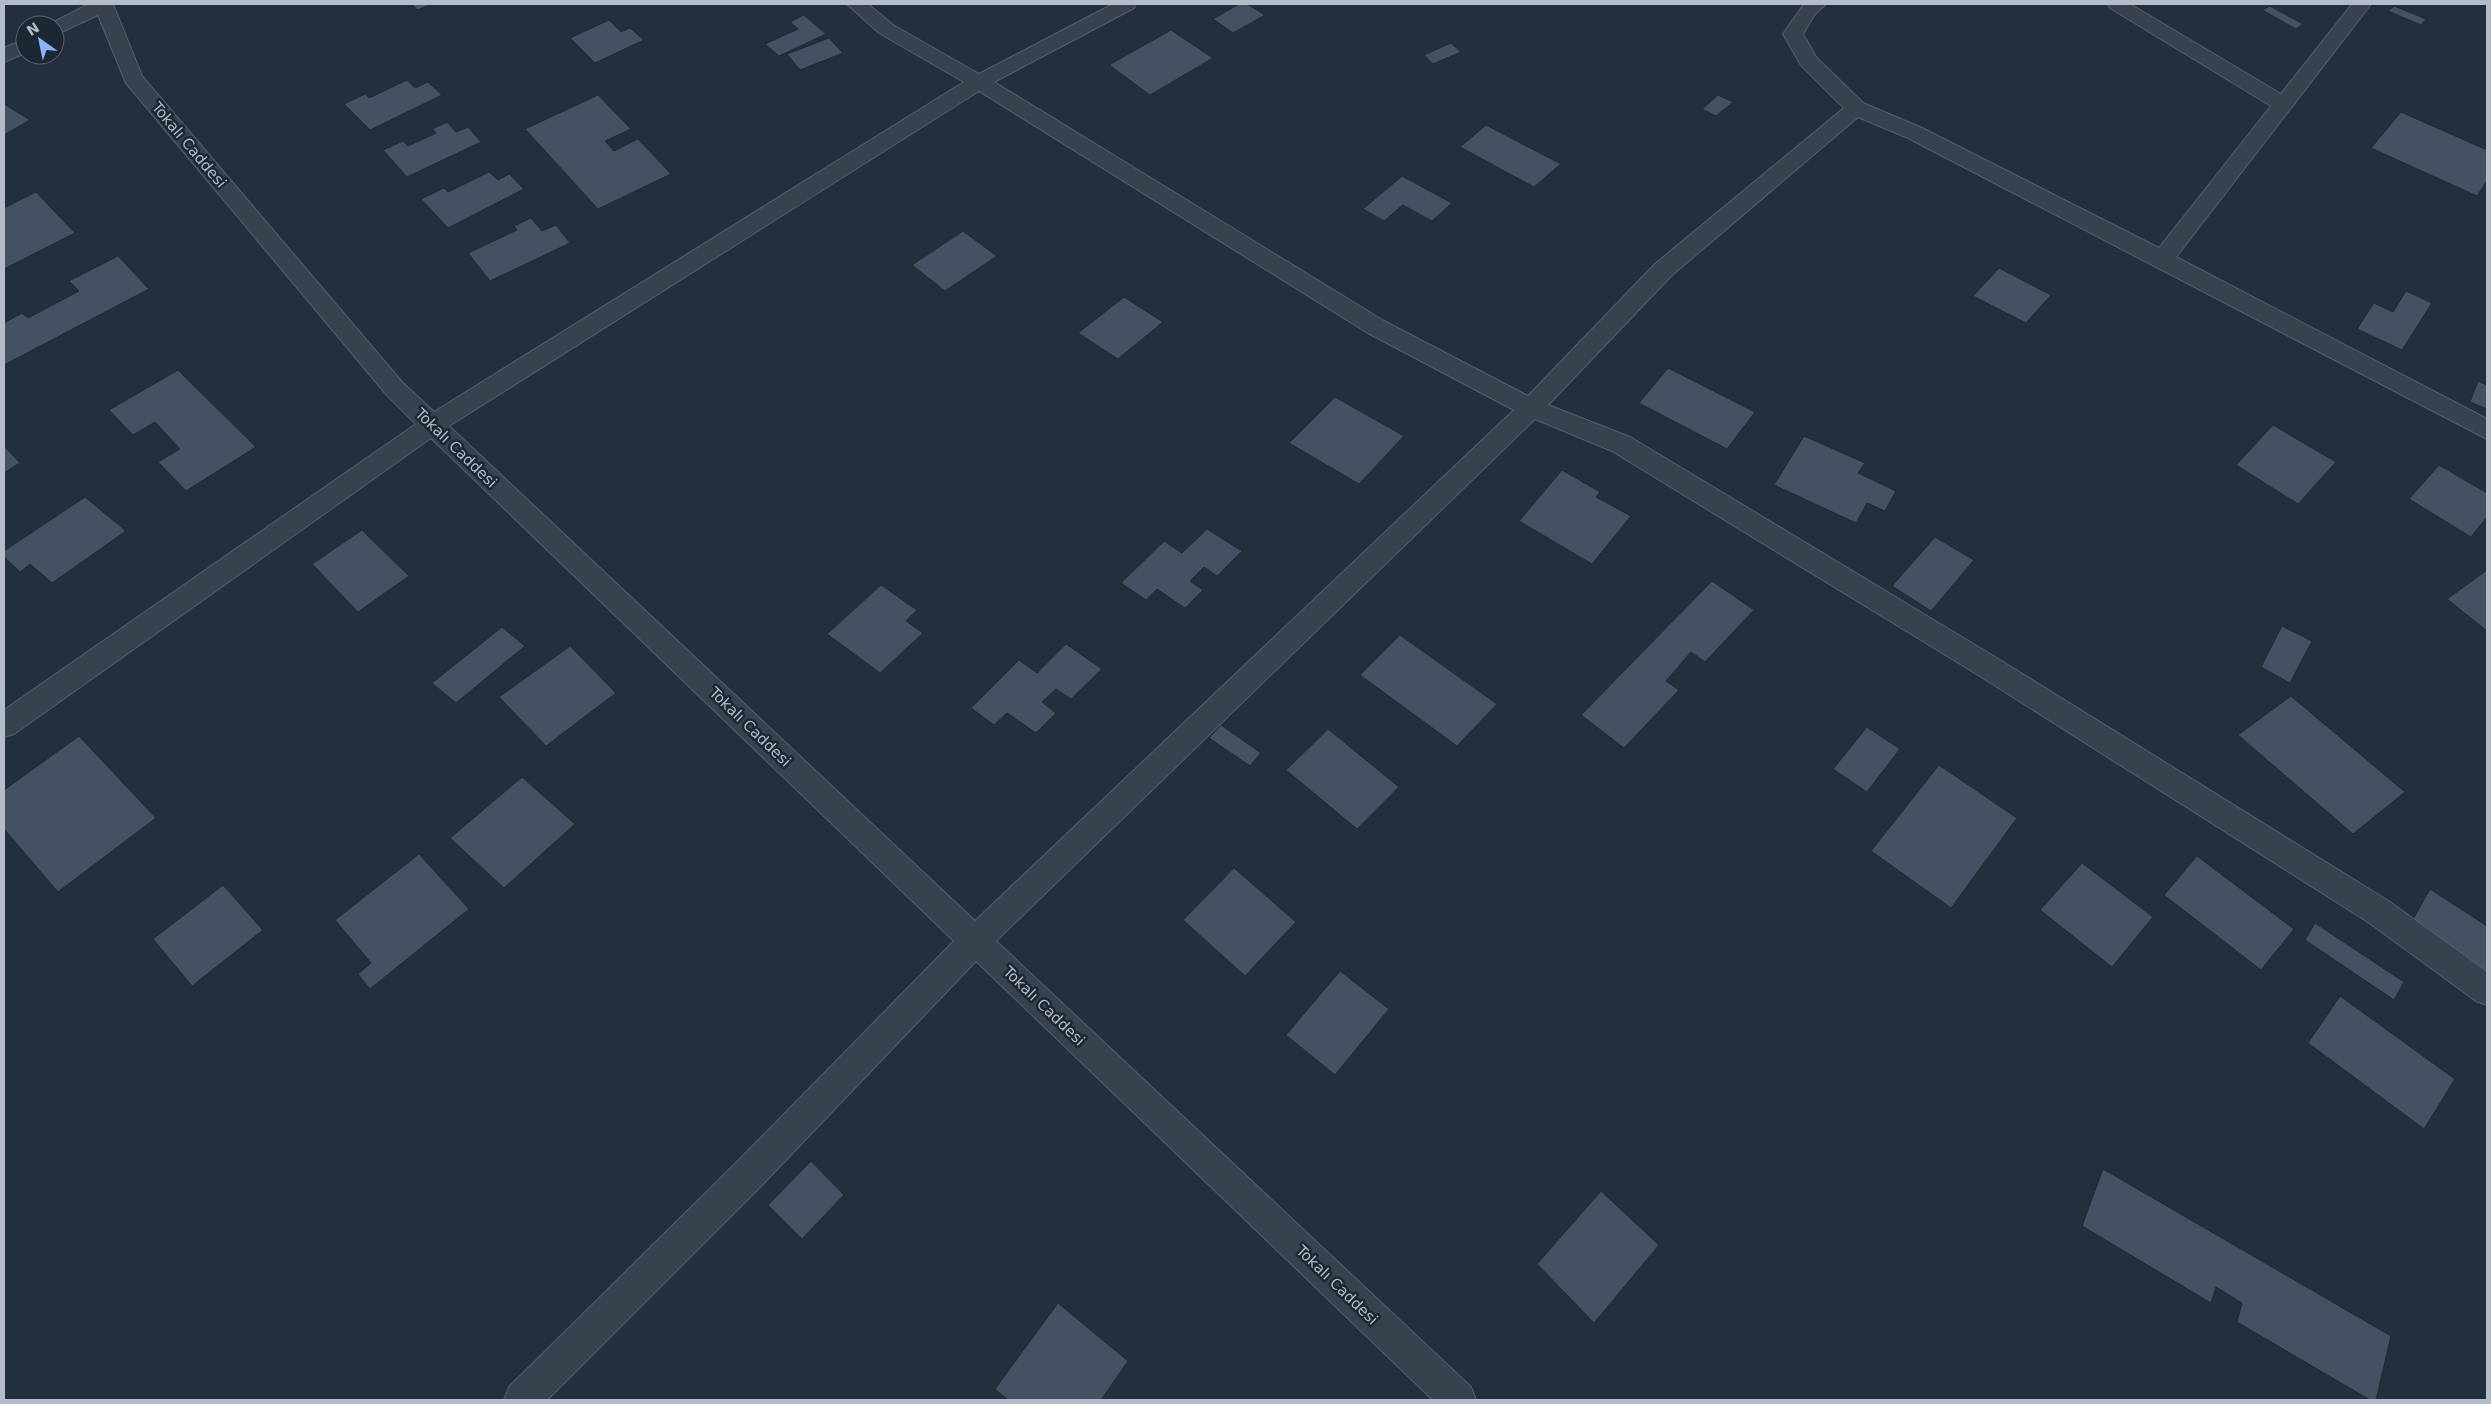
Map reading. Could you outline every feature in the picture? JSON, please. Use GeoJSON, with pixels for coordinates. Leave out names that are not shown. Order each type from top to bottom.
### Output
{"type":"FeatureCollection","features":[{"type":"Feature","properties":{"kind":"street"},"geometry":{"type":"LineString","coordinates":[[65,25],[104,4]]}},
{"type":"Feature","properties":{"kind":"street","name":"Tokalı Caddesi"},"geometry":{"type":"LineString","coordinates":[[104,4],[133,78],[394,388],[1458,1400]]}},
{"type":"Feature","properties":{"kind":"street"},"geometry":{"type":"LineString","coordinates":[[856,4],[886,29],[979,82],[1376,327],[1531,408],[1621,444],[1976,660],[2379,912],[2487,990]]}},
{"type":"Feature","properties":{"kind":"street"},"geometry":{"type":"LineString","coordinates":[[4,725],[432,425],[979,82],[1128,4]]}},
{"type":"Feature","properties":{"kind":"street"},"geometry":{"type":"LineString","coordinates":[[1816,4],[1808,10],[1793,34],[1808,61],[1856,108],[1915,133],[2162,259],[2487,430]]}},
{"type":"Feature","properties":{"kind":"street"},"geometry":{"type":"LineString","coordinates":[[2117,4],[2284,105]]}},
{"type":"Feature","properties":{"kind":"street"},"geometry":{"type":"LineString","coordinates":[[2162,259],[2362,4]]}},
{"type":"Feature","properties":{"kind":"street"},"geometry":{"type":"LineString","coordinates":[[522,1400],[751,1172],[975,941],[1531,408],[1663,270],[1856,108]]}},
{"type":"Feature","properties":{"kind":"building"},"geometry":{"type":"Polygon","coordinates":[[[412,4],[433,4],[417,10],[412,4]]]}},
{"type":"Feature","properties":{"kind":"building"},"geometry":{"type":"Polygon","coordinates":[[[1239,4],[1247,4],[1265,15],[1233,33],[1213,19],[1239,4]]]}},
{"type":"Feature","properties":{"kind":"building"},"geometry":{"type":"Polygon","coordinates":[[[2270,6],[2303,24],[2296,29],[2262,10],[2270,6]]]}},
{"type":"Feature","properties":{"kind":"building"},"geometry":{"type":"Polygon","coordinates":[[[2394,6],[2426,19],[2421,25],[2388,11],[2394,6]]]}},
{"type":"Feature","properties":{"kind":"building"},"geometry":{"type":"Polygon","coordinates":[[[804,15],[826,34],[779,56],[765,44],[798,29],[790,22],[804,15]]]}},
{"type":"Feature","properties":{"kind":"building"},"geometry":{"type":"Polygon","coordinates":[[[609,20],[621,32],[630,28],[644,40],[595,63],[570,38],[609,20]]]}},
{"type":"Feature","properties":{"kind":"building"},"geometry":{"type":"Polygon","coordinates":[[[1171,30],[1213,58],[1150,95],[1109,65],[1171,30]]]}},
{"type":"Feature","properties":{"kind":"building"},"geometry":{"type":"Polygon","coordinates":[[[829,38],[843,53],[800,70],[787,54],[829,38]]]}},
{"type":"Feature","properties":{"kind":"building"},"geometry":{"type":"Polygon","coordinates":[[[1451,43],[1461,52],[1433,64],[1424,55],[1451,43]]]}},
{"type":"Feature","properties":{"kind":"building"},"geometry":{"type":"Polygon","coordinates":[[[407,80],[415,88],[428,82],[442,95],[370,130],[344,104],[365,94],[369,98],[407,80]]]}},
{"type":"Feature","properties":{"kind":"building"},"geometry":{"type":"Polygon","coordinates":[[[598,95],[631,129],[605,141],[614,151],[638,139],[671,174],[598,209],[525,129],[598,95]]]}},
{"type":"Feature","properties":{"kind":"building"},"geometry":{"type":"Polygon","coordinates":[[[1718,95],[1733,102],[1716,116],[1702,109],[1718,95]]]}},
{"type":"Feature","properties":{"kind":"building"},"geometry":{"type":"Polygon","coordinates":[[[4,104],[30,120],[4,135],[4,104]]]}},
{"type":"Feature","properties":{"kind":"building"},"geometry":{"type":"Polygon","coordinates":[[[2401,112],[2487,150],[2487,181],[2477,196],[2371,148],[2401,112]]]}},
{"type":"Feature","properties":{"kind":"building"},"geometry":{"type":"Polygon","coordinates":[[[447,122],[456,132],[468,127],[481,142],[407,177],[383,150],[403,141],[408,146],[436,133],[432,129],[447,122]]]}},
{"type":"Feature","properties":{"kind":"building"},"geometry":{"type":"Polygon","coordinates":[[[1486,125],[1561,164],[1534,187],[1460,147],[1486,125]]]}},
{"type":"Feature","properties":{"kind":"building"},"geometry":{"type":"Polygon","coordinates":[[[489,172],[498,180],[509,174],[524,189],[448,228],[421,199],[444,188],[448,192],[489,172]]]}},
{"type":"Feature","properties":{"kind":"building"},"geometry":{"type":"Polygon","coordinates":[[[1402,176],[1452,203],[1432,221],[1403,205],[1384,221],[1363,209],[1402,176]]]}},
{"type":"Feature","properties":{"kind":"building"},"geometry":{"type":"Polygon","coordinates":[[[36,192],[75,233],[4,269],[4,208],[36,192]]]}},
{"type":"Feature","properties":{"kind":"building"},"geometry":{"type":"Polygon","coordinates":[[[531,218],[542,231],[556,225],[570,243],[490,281],[468,253],[517,230],[514,226],[531,218]]]}},
{"type":"Feature","properties":{"kind":"building"},"geometry":{"type":"Polygon","coordinates":[[[963,231],[997,256],[945,291],[912,265],[963,231]]]}},
{"type":"Feature","properties":{"kind":"building"},"geometry":{"type":"Polygon","coordinates":[[[118,256],[149,289],[4,365],[4,323],[22,313],[28,318],[79,291],[69,281],[118,256]]]}},
{"type":"Feature","properties":{"kind":"building"},"geometry":{"type":"Polygon","coordinates":[[[1999,268],[2051,295],[2026,323],[1973,296],[1999,268]]]}},
{"type":"Feature","properties":{"kind":"building"},"geometry":{"type":"Polygon","coordinates":[[[2406,291],[2432,303],[2402,350],[2357,329],[2374,303],[2393,312],[2406,291]]]}},
{"type":"Feature","properties":{"kind":"building"},"geometry":{"type":"Polygon","coordinates":[[[1124,297],[1163,322],[1118,359],[1078,333],[1124,297]]]}},
{"type":"Feature","properties":{"kind":"building"},"geometry":{"type":"Polygon","coordinates":[[[1668,368],[1755,412],[1727,449],[1639,403],[1668,368]]]}},
{"type":"Feature","properties":{"kind":"building"},"geometry":{"type":"Polygon","coordinates":[[[178,370],[256,447],[186,491],[158,462],[180,449],[155,422],[133,435],[109,410],[178,370]]]}},
{"type":"Feature","properties":{"kind":"building"},"geometry":{"type":"Polygon","coordinates":[[[2478,381],[2487,385],[2487,409],[2470,402],[2478,381]]]}},
{"type":"Feature","properties":{"kind":"building"},"geometry":{"type":"Polygon","coordinates":[[[1335,397],[1404,436],[1359,484],[1289,443],[1335,397]]]}},
{"type":"Feature","properties":{"kind":"building"},"geometry":{"type":"Polygon","coordinates":[[[2273,425],[2336,462],[2298,504],[2236,465],[2273,425]]]}},
{"type":"Feature","properties":{"kind":"building"},"geometry":{"type":"Polygon","coordinates":[[[1804,436],[1865,463],[1858,473],[1896,491],[1885,511],[1867,503],[1856,523],[1774,485],[1804,436]]]}},
{"type":"Feature","properties":{"kind":"building"},"geometry":{"type":"Polygon","coordinates":[[[4,446],[20,463],[4,473],[4,446]]]}},
{"type":"Feature","properties":{"kind":"building"},"geometry":{"type":"Polygon","coordinates":[[[2439,465],[2487,493],[2487,517],[2471,537],[2409,499],[2439,465]]]}},
{"type":"Feature","properties":{"kind":"building"},"geometry":{"type":"Polygon","coordinates":[[[1562,470],[1600,492],[1596,497],[1631,516],[1592,564],[1519,521],[1562,470]]]}},
{"type":"Feature","properties":{"kind":"building"},"geometry":{"type":"Polygon","coordinates":[[[85,497],[126,531],[52,583],[30,564],[20,572],[4,557],[4,551],[85,497]]]}},
{"type":"Feature","properties":{"kind":"building"},"geometry":{"type":"Polygon","coordinates":[[[1207,529],[1242,551],[1217,576],[1204,567],[1190,581],[1203,590],[1185,608],[1157,589],[1146,600],[1121,583],[1164,541],[1182,553],[1207,529]]]}},
{"type":"Feature","properties":{"kind":"building"},"geometry":{"type":"Polygon","coordinates":[[[362,530],[409,576],[358,612],[312,564],[362,530]]]}},
{"type":"Feature","properties":{"kind":"building"},"geometry":{"type":"Polygon","coordinates":[[[1935,537],[1974,560],[1931,611],[1892,586],[1935,537]]]}},
{"type":"Feature","properties":{"kind":"building"},"geometry":{"type":"Polygon","coordinates":[[[2487,570],[2487,631],[2447,599],[2487,570]]]}},
{"type":"Feature","properties":{"kind":"building"},"geometry":{"type":"Polygon","coordinates":[[[1712,581],[1754,610],[1705,662],[1691,652],[1666,681],[1679,690],[1624,748],[1581,715],[1712,581]]]}},
{"type":"Feature","properties":{"kind":"building"},"geometry":{"type":"Polygon","coordinates":[[[881,585],[917,610],[906,621],[923,633],[880,673],[827,634],[881,585]]]}},
{"type":"Feature","properties":{"kind":"building"},"geometry":{"type":"Polygon","coordinates":[[[2282,626],[2312,641],[2290,683],[2261,667],[2282,626]]]}},
{"type":"Feature","properties":{"kind":"building"},"geometry":{"type":"Polygon","coordinates":[[[502,627],[525,646],[456,703],[432,683],[502,627]]]}},
{"type":"Feature","properties":{"kind":"building"},"geometry":{"type":"Polygon","coordinates":[[[1400,635],[1497,704],[1457,746],[1360,675],[1400,635]]]}},
{"type":"Feature","properties":{"kind":"building"},"geometry":{"type":"Polygon","coordinates":[[[1066,644],[1102,669],[1071,699],[1056,689],[1042,702],[1056,713],[1036,733],[1007,713],[994,725],[971,708],[1019,660],[1037,673],[1066,644]]]}},
{"type":"Feature","properties":{"kind":"building"},"geometry":{"type":"Polygon","coordinates":[[[570,646],[616,693],[546,746],[499,697],[570,646]]]}},
{"type":"Feature","properties":{"kind":"building"},"geometry":{"type":"Polygon","coordinates":[[[2291,696],[2405,792],[2353,834],[2238,735],[2291,696]]]}},
{"type":"Feature","properties":{"kind":"building"},"geometry":{"type":"Polygon","coordinates":[[[1221,725],[1261,753],[1250,766],[1209,738],[1221,725]]]}},
{"type":"Feature","properties":{"kind":"building"},"geometry":{"type":"Polygon","coordinates":[[[1867,727],[1900,749],[1867,792],[1833,769],[1867,727]]]}},
{"type":"Feature","properties":{"kind":"building"},"geometry":{"type":"Polygon","coordinates":[[[1328,729],[1399,787],[1357,829],[1286,770],[1328,729]]]}},
{"type":"Feature","properties":{"kind":"building"},"geometry":{"type":"Polygon","coordinates":[[[79,736],[156,818],[58,892],[4,829],[4,790],[79,736]]]}},
{"type":"Feature","properties":{"kind":"building"},"geometry":{"type":"Polygon","coordinates":[[[1939,765],[2017,818],[1951,908],[1871,851],[1939,765]]]}},
{"type":"Feature","properties":{"kind":"building"},"geometry":{"type":"Polygon","coordinates":[[[522,777],[575,824],[504,888],[450,838],[522,777]]]}},
{"type":"Feature","properties":{"kind":"building"},"geometry":{"type":"Polygon","coordinates":[[[419,854],[469,909],[370,989],[358,974],[371,963],[335,920],[419,854]]]}},
{"type":"Feature","properties":{"kind":"building"},"geometry":{"type":"Polygon","coordinates":[[[2197,856],[2294,929],[2261,970],[2164,895],[2197,856]]]}},
{"type":"Feature","properties":{"kind":"building"},"geometry":{"type":"Polygon","coordinates":[[[2082,863],[2153,917],[2112,967],[2040,910],[2082,863]]]}},
{"type":"Feature","properties":{"kind":"building"},"geometry":{"type":"Polygon","coordinates":[[[1234,868],[1296,922],[1245,976],[1183,920],[1234,868]]]}},
{"type":"Feature","properties":{"kind":"building"},"geometry":{"type":"Polygon","coordinates":[[[223,885],[263,930],[192,986],[153,939],[223,885]]]}},
{"type":"Feature","properties":{"kind":"building"},"geometry":{"type":"Polygon","coordinates":[[[2430,889],[2487,926],[2487,973],[2411,923],[2430,889]]]}},
{"type":"Feature","properties":{"kind":"building"},"geometry":{"type":"Polygon","coordinates":[[[2315,923],[2404,982],[2394,1000],[2305,940],[2315,923]]]}},
{"type":"Feature","properties":{"kind":"building"},"geometry":{"type":"Polygon","coordinates":[[[1340,971],[1389,1009],[1335,1075],[1286,1035],[1340,971]]]}},
{"type":"Feature","properties":{"kind":"building"},"geometry":{"type":"Polygon","coordinates":[[[2340,996],[2455,1079],[2424,1129],[2308,1043],[2340,996]]]}},
{"type":"Feature","properties":{"kind":"building"},"geometry":{"type":"Polygon","coordinates":[[[811,1161],[844,1195],[802,1239],[768,1205],[811,1161]]]}},
{"type":"Feature","properties":{"kind":"building"},"geometry":{"type":"Polygon","coordinates":[[[2103,1169],[2391,1336],[2376,1400],[2370,1400],[2237,1322],[2242,1303],[2216,1287],[2211,1303],[2082,1226],[2103,1169]]]}},
{"type":"Feature","properties":{"kind":"building"},"geometry":{"type":"Polygon","coordinates":[[[1601,1191],[1659,1245],[1594,1323],[1537,1264],[1601,1191]]]}},
{"type":"Feature","properties":{"kind":"building"},"geometry":{"type":"Polygon","coordinates":[[[1058,1303],[1128,1361],[1101,1400],[1008,1400],[995,1389],[1058,1303]]]}}]}
